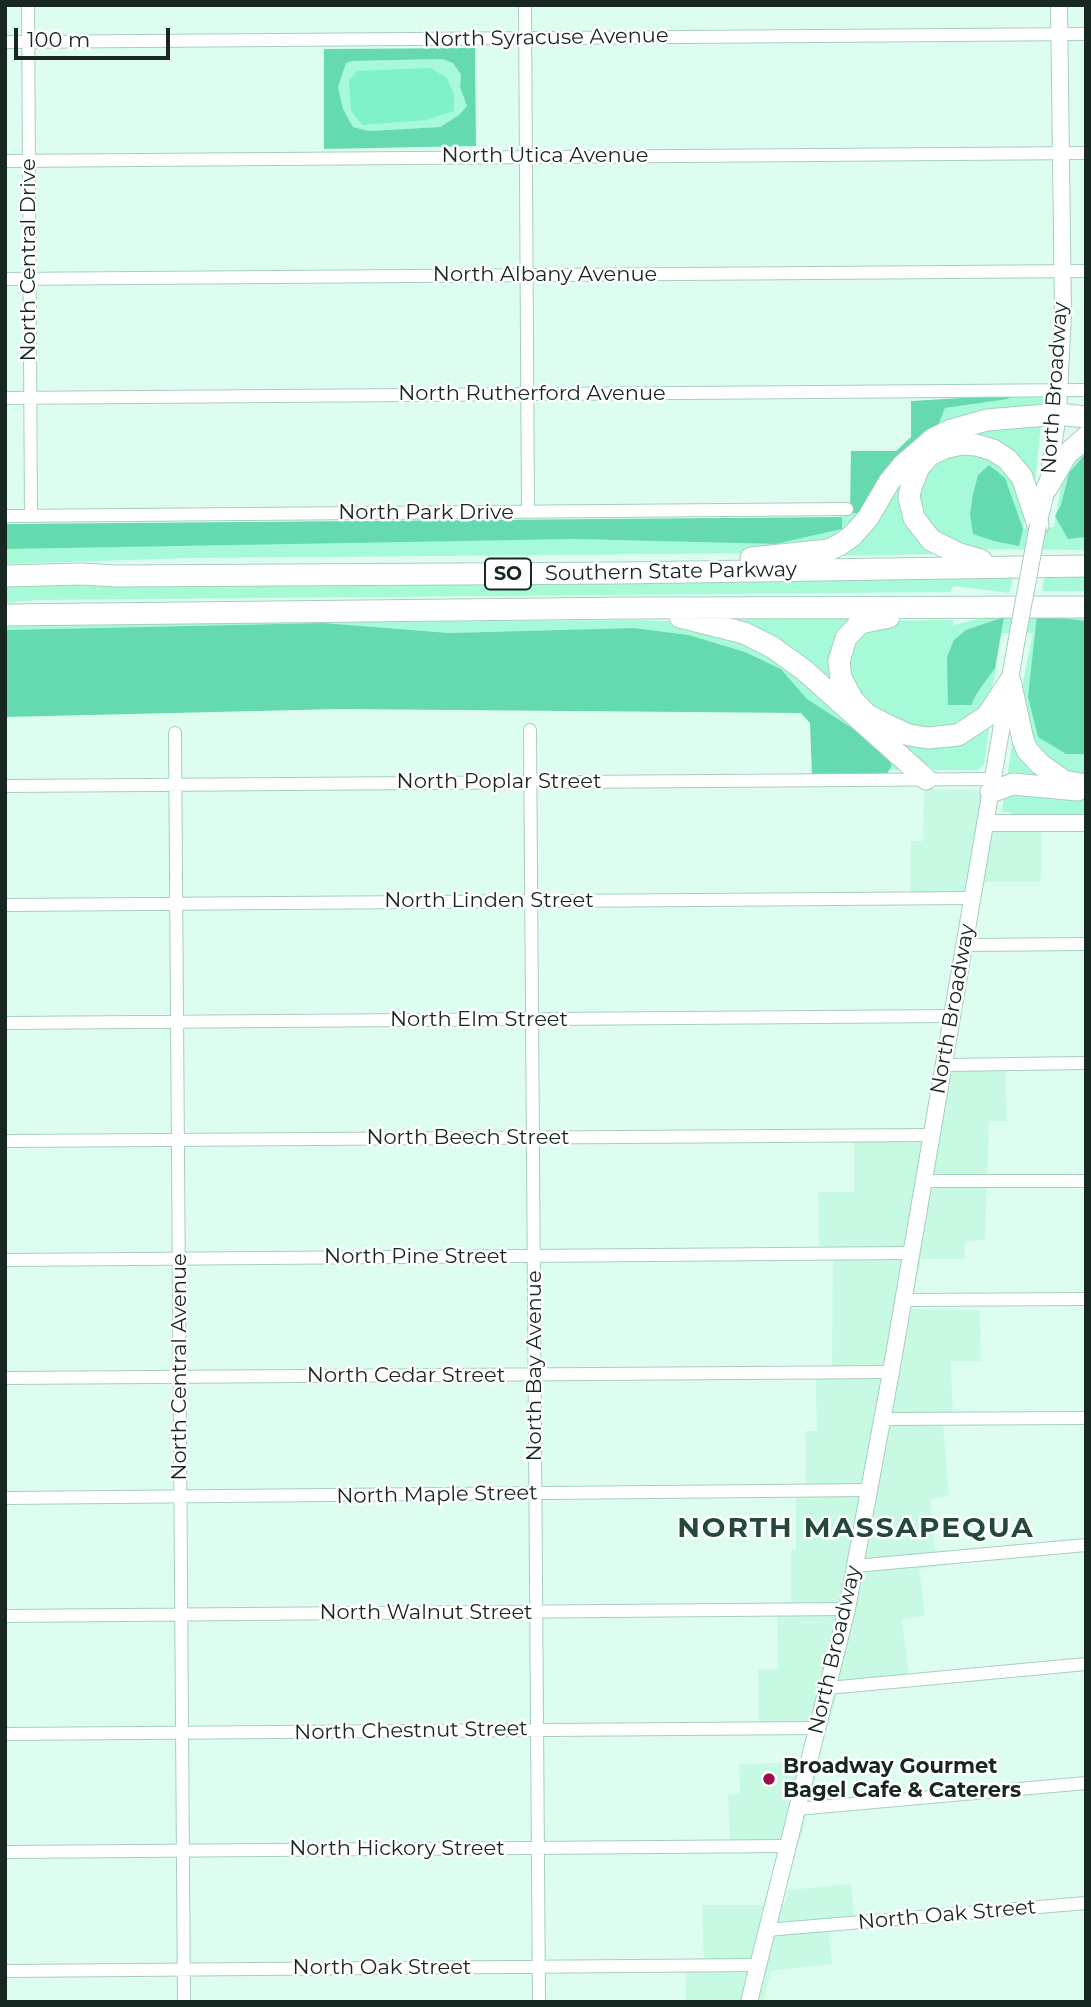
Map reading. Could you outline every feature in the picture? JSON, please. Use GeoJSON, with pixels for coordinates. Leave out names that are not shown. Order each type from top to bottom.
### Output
{"type":"FeatureCollection","features":[{"type":"Feature","properties":{"kind":"highway"},"geometry":{"type":"LineString","coordinates":[[620,573],[830,550],[852,536],[868,518],[903,465],[933,439],[986,420],[1058,414],[1086,417]]}},
{"type":"Feature","properties":{"kind":"highway"},"geometry":{"type":"LineString","coordinates":[[1047,488],[1066,455],[1086,437]]}},
{"type":"Feature","properties":{"kind":"highway"},"geometry":{"type":"LineString","coordinates":[[1011,566],[957,553],[931,540],[914,518],[909,497],[919,467],[937,451],[961,443],[976,444],[993,450],[1007,458],[1022,477],[1038,525]]}},
{"type":"Feature","properties":{"kind":"highway","name":"Southern State Parkway"},"geometry":{"type":"LineString","coordinates":[[5,576],[620,573],[1080,565]]}},
{"type":"Feature","properties":{"kind":"highway"},"geometry":{"type":"LineString","coordinates":[[990,607],[875,618],[860,623],[846,638],[842,647],[839,661],[841,678],[853,700],[866,713],[909,735],[928,738],[958,735],[974,727],[987,716],[1010,681]]}},
{"type":"Feature","properties":{"kind":"highway"},"geometry":{"type":"LineString","coordinates":[[1060,607],[1086,614]]}},
{"type":"Feature","properties":{"kind":"highway","name":"Southern State Parkway"},"geometry":{"type":"LineString","coordinates":[[5,615],[630,608],[1086,607]]}},
{"type":"Feature","properties":{"kind":"highway"},"geometry":{"type":"LineString","coordinates":[[630,608],[707,622],[744,633],[772,647],[804,670],[926,779]]}},
{"type":"Feature","properties":{"kind":"highway"},"geometry":{"type":"LineString","coordinates":[[1010,681],[1027,750],[1040,764],[1064,780],[1086,788]]}},
{"type":"Feature","properties":{"kind":"highway"},"geometry":{"type":"LineString","coordinates":[[992,785],[1086,788]]}},
{"type":"Feature","properties":{"kind":"main road","name":"North Broadway"},"geometry":{"type":"LineString","coordinates":[[749,2002],[847,1609],[891,1372],[1017,638],[1047,488],[1058,414],[1062,271],[1059,5]]}},
{"type":"Feature","properties":{"kind":"main road"},"geometry":{"type":"LineString","coordinates":[[985,823],[1086,823]]}},
{"type":"Feature","properties":{"kind":"street","name":"North Central Drive"},"geometry":{"type":"LineString","coordinates":[[27,5],[31,516]]}},
{"type":"Feature","properties":{"kind":"street"},"geometry":{"type":"LineString","coordinates":[[525,5],[528,512]]}},
{"type":"Feature","properties":{"kind":"street","name":"North Syracuse Avenue"},"geometry":{"type":"LineString","coordinates":[[5,42],[1086,34]]}},
{"type":"Feature","properties":{"kind":"street","name":"North Utica Avenue"},"geometry":{"type":"LineString","coordinates":[[5,161],[1086,153]]}},
{"type":"Feature","properties":{"kind":"street","name":"North Albany Avenue"},"geometry":{"type":"LineString","coordinates":[[5,279],[1086,271]]}},
{"type":"Feature","properties":{"kind":"street"},"geometry":{"type":"LineString","coordinates":[[1059,390],[1086,390]]}},
{"type":"Feature","properties":{"kind":"street","name":"North Rutherford Avenue"},"geometry":{"type":"LineString","coordinates":[[5,398],[1059,390]]}},
{"type":"Feature","properties":{"kind":"street","name":"North Park Drive"},"geometry":{"type":"LineString","coordinates":[[5,516],[847,509]]}},
{"type":"Feature","properties":{"kind":"street","name":"North Bay Avenue"},"geometry":{"type":"LineString","coordinates":[[530,730],[540,2002]]}},
{"type":"Feature","properties":{"kind":"street","name":"North Central Avenue"},"geometry":{"type":"LineString","coordinates":[[175,733],[184,2002]]}},
{"type":"Feature","properties":{"kind":"street","name":"North Poplar Street"},"geometry":{"type":"LineString","coordinates":[[5,786],[926,779],[992,785]]}},
{"type":"Feature","properties":{"kind":"street","name":"North Linden Street"},"geometry":{"type":"LineString","coordinates":[[5,905],[972,898]]}},
{"type":"Feature","properties":{"kind":"street"},"geometry":{"type":"LineString","coordinates":[[964,945],[1086,944]]}},
{"type":"Feature","properties":{"kind":"street","name":"North Elm Street"},"geometry":{"type":"LineString","coordinates":[[5,1023],[952,1016]]}},
{"type":"Feature","properties":{"kind":"street"},"geometry":{"type":"LineString","coordinates":[[944,1065],[1086,1063]]}},
{"type":"Feature","properties":{"kind":"street","name":"North Beech Street"},"geometry":{"type":"LineString","coordinates":[[5,1141],[932,1135]]}},
{"type":"Feature","properties":{"kind":"street"},"geometry":{"type":"LineString","coordinates":[[924,1181],[1086,1181]]}},
{"type":"Feature","properties":{"kind":"street","name":"North Pine Street"},"geometry":{"type":"LineString","coordinates":[[5,1260],[911,1253]]}},
{"type":"Feature","properties":{"kind":"street"},"geometry":{"type":"LineString","coordinates":[[903,1300],[1086,1299]]}},
{"type":"Feature","properties":{"kind":"street","name":"North Cedar Street"},"geometry":{"type":"LineString","coordinates":[[5,1378],[891,1372]]}},
{"type":"Feature","properties":{"kind":"street"},"geometry":{"type":"LineString","coordinates":[[882,1419],[1086,1418]]}},
{"type":"Feature","properties":{"kind":"street","name":"North Maple Street"},"geometry":{"type":"LineString","coordinates":[[5,1499],[869,1490]]}},
{"type":"Feature","properties":{"kind":"street"},"geometry":{"type":"LineString","coordinates":[[855,1566],[1086,1545]]}},
{"type":"Feature","properties":{"kind":"street","name":"North Walnut Street"},"geometry":{"type":"LineString","coordinates":[[5,1616],[847,1609]]}},
{"type":"Feature","properties":{"kind":"street"},"geometry":{"type":"LineString","coordinates":[[828,1688],[1086,1664]]}},
{"type":"Feature","properties":{"kind":"street","name":"North Chestnut Street"},"geometry":{"type":"LineString","coordinates":[[5,1734],[818,1728]]}},
{"type":"Feature","properties":{"kind":"street"},"geometry":{"type":"LineString","coordinates":[[797,1809],[1086,1783]]}},
{"type":"Feature","properties":{"kind":"street","name":"North Hickory Street"},"geometry":{"type":"LineString","coordinates":[[5,1852],[788,1846]]}},
{"type":"Feature","properties":{"kind":"street","name":"North Oak Street"},"geometry":{"type":"LineString","coordinates":[[767,1930],[1086,1903]]}},
{"type":"Feature","properties":{"kind":"street","name":"North Oak Street"},"geometry":{"type":"LineString","coordinates":[[5,1971],[759,1965]]}},
{"type":"Feature","properties":{"kind":"shaded area"},"geometry":{"type":"Polygon","coordinates":[[[475,48],[476,146],[324,149],[324,49],[475,48]],[[442,59],[346,63],[338,87],[343,109],[353,127],[369,131],[440,127],[459,115],[467,106],[460,87],[461,75],[453,63],[442,59]]]}},
{"type":"Feature","properties":{"kind":"shaded area"},"geometry":{"type":"Polygon","coordinates":[[[442,59],[453,63],[461,75],[460,87],[467,106],[459,115],[440,127],[369,131],[353,127],[343,109],[338,87],[346,63],[442,59]]]}},
{"type":"Feature","properties":{"kind":"shaded area"},"geometry":{"type":"Polygon","coordinates":[[[430,68],[446,77],[454,94],[454,111],[426,120],[362,125],[351,110],[349,81],[357,71],[430,68]]]}},
{"type":"Feature","properties":{"kind":"shaded area"},"geometry":{"type":"Polygon","coordinates":[[[1012,395],[1040,395],[1044,398],[1043,407],[918,444],[939,423],[945,408],[1008,399],[1012,395]]]}},
{"type":"Feature","properties":{"kind":"shaded area"},"geometry":{"type":"Polygon","coordinates":[[[1012,395],[1008,399],[945,408],[939,423],[895,464],[867,512],[850,514],[851,451],[896,451],[911,437],[911,401],[1012,395]]]}},
{"type":"Feature","properties":{"kind":"shaded area"},"geometry":{"type":"Polygon","coordinates":[[[1041,425],[1034,492],[972,437],[906,486],[936,554],[832,556],[894,483],[972,426],[1041,425]]]}},
{"type":"Feature","properties":{"kind":"shaded area"},"geometry":{"type":"Polygon","coordinates":[[[1086,444],[1086,550],[968,549],[925,525],[915,502],[918,478],[955,448],[1012,467],[1027,522],[1024,522],[1023,529],[1054,527],[1063,475],[1086,444]]]}},
{"type":"Feature","properties":{"kind":"shaded area"},"geometry":{"type":"Polygon","coordinates":[[[1086,453],[1086,537],[1068,539],[1055,516],[1061,505],[1069,473],[1086,453]]]}},
{"type":"Feature","properties":{"kind":"shaded area"},"geometry":{"type":"Polygon","coordinates":[[[989,465],[1005,478],[1023,529],[1019,546],[973,534],[970,514],[973,494],[978,475],[989,465]]]}},
{"type":"Feature","properties":{"kind":"shaded area"},"geometry":{"type":"Polygon","coordinates":[[[867,512],[843,537],[783,553],[192,558],[5,564],[5,549],[103,546],[575,539],[776,544],[842,529],[842,516],[867,512]]]}},
{"type":"Feature","properties":{"kind":"shaded area"},"geometry":{"type":"Polygon","coordinates":[[[842,517],[842,529],[776,544],[575,539],[5,549],[5,524],[842,517]]]}},
{"type":"Feature","properties":{"kind":"shaded area"},"geometry":{"type":"Polygon","coordinates":[[[1045,574],[1086,574],[1086,591],[1042,591],[1045,574]]]}},
{"type":"Feature","properties":{"kind":"shaded area"},"geometry":{"type":"Polygon","coordinates":[[[1013,577],[1009,593],[953,586],[950,592],[37,600],[5,603],[5,584],[1013,577]]]}},
{"type":"Feature","properties":{"kind":"shaded area"},"geometry":{"type":"Polygon","coordinates":[[[1037,615],[1086,621],[1086,754],[1066,754],[1038,737],[1028,697],[1037,615]]]}},
{"type":"Feature","properties":{"kind":"shaded area"},"geometry":{"type":"Polygon","coordinates":[[[991,616],[1086,617],[1086,777],[1072,776],[1042,758],[1023,731],[1019,702],[1033,633],[1001,633],[991,690],[993,694],[966,728],[907,729],[872,710],[845,668],[860,628],[877,621],[953,620],[953,625],[991,616]]]}},
{"type":"Feature","properties":{"kind":"shaded area"},"geometry":{"type":"Polygon","coordinates":[[[851,617],[836,672],[823,682],[739,625],[738,619],[851,617]]]}},
{"type":"Feature","properties":{"kind":"shaded area"},"geometry":{"type":"Polygon","coordinates":[[[1004,617],[995,668],[971,705],[948,705],[947,657],[954,640],[966,630],[1004,617]]]}},
{"type":"Feature","properties":{"kind":"shaded area"},"geometry":{"type":"Polygon","coordinates":[[[636,620],[692,622],[744,637],[799,670],[876,744],[807,699],[781,669],[745,652],[689,635],[634,628],[449,633],[324,623],[5,630],[5,625],[636,620]]]}},
{"type":"Feature","properties":{"kind":"shaded area"},"geometry":{"type":"Polygon","coordinates":[[[324,623],[449,633],[634,628],[689,635],[745,652],[781,669],[807,699],[877,744],[892,765],[886,776],[812,776],[810,723],[801,713],[340,709],[5,717],[5,630],[324,623]]]}},
{"type":"Feature","properties":{"kind":"shaded area"},"geometry":{"type":"Polygon","coordinates":[[[990,721],[984,765],[978,770],[935,770],[901,747],[910,740],[990,721]]]}},
{"type":"Feature","properties":{"kind":"shaded area"},"geometry":{"type":"Polygon","coordinates":[[[1013,738],[1044,777],[1007,779],[1013,738]]]}},
{"type":"Feature","properties":{"kind":"shaded area"},"geometry":{"type":"Polygon","coordinates":[[[877,745],[901,767],[898,770],[889,770],[892,764],[877,745]]]}},
{"type":"Feature","properties":{"kind":"shaded area"},"geometry":{"type":"Polygon","coordinates":[[[924,789],[995,790],[994,826],[1042,827],[1041,882],[984,882],[980,897],[910,897],[911,841],[923,841],[924,789]]]}},
{"type":"Feature","properties":{"kind":"shaded area"},"geometry":{"type":"Polygon","coordinates":[[[1039,791],[1086,799],[1086,815],[1012,816],[1011,812],[1002,812],[1004,796],[1008,792],[1039,791]]]}},
{"type":"Feature","properties":{"kind":"shaded area"},"geometry":{"type":"Polygon","coordinates":[[[948,1071],[1005,1071],[1007,1121],[989,1121],[985,1240],[965,1241],[964,1259],[921,1259],[911,1309],[980,1310],[981,1361],[951,1361],[953,1424],[943,1425],[949,1496],[930,1499],[937,1567],[919,1569],[925,1616],[902,1619],[909,1676],[840,1682],[830,1722],[759,1724],[758,1670],[778,1669],[777,1606],[791,1606],[791,1550],[796,1549],[796,1487],[806,1486],[805,1431],[817,1431],[815,1367],[832,1367],[833,1251],[819,1250],[818,1192],[854,1192],[854,1129],[938,1130],[948,1071]]]}},
{"type":"Feature","properties":{"kind":"shaded area"},"geometry":{"type":"Polygon","coordinates":[[[819,1762],[800,1841],[730,1841],[728,1795],[740,1794],[739,1764],[819,1762]]]}},
{"type":"Feature","properties":{"kind":"shaded area"},"geometry":{"type":"Polygon","coordinates":[[[851,1884],[854,1919],[828,1922],[832,1964],[771,1971],[763,2002],[686,2002],[685,1962],[704,1962],[702,1905],[784,1905],[788,1890],[851,1884]]]}},
{"type":"Feature","properties":{"kind":"place","name":"Broadway Gourmet Bagel Cafe & Caterers"},"geometry":{"type":"Point","coordinates":[769,1779]}},
{"type":"Feature","properties":{"kind":"district","name":"NORTH MASSAPEQUA"},"geometry":{"type":"Point","coordinates":[856,1529]}}]}
